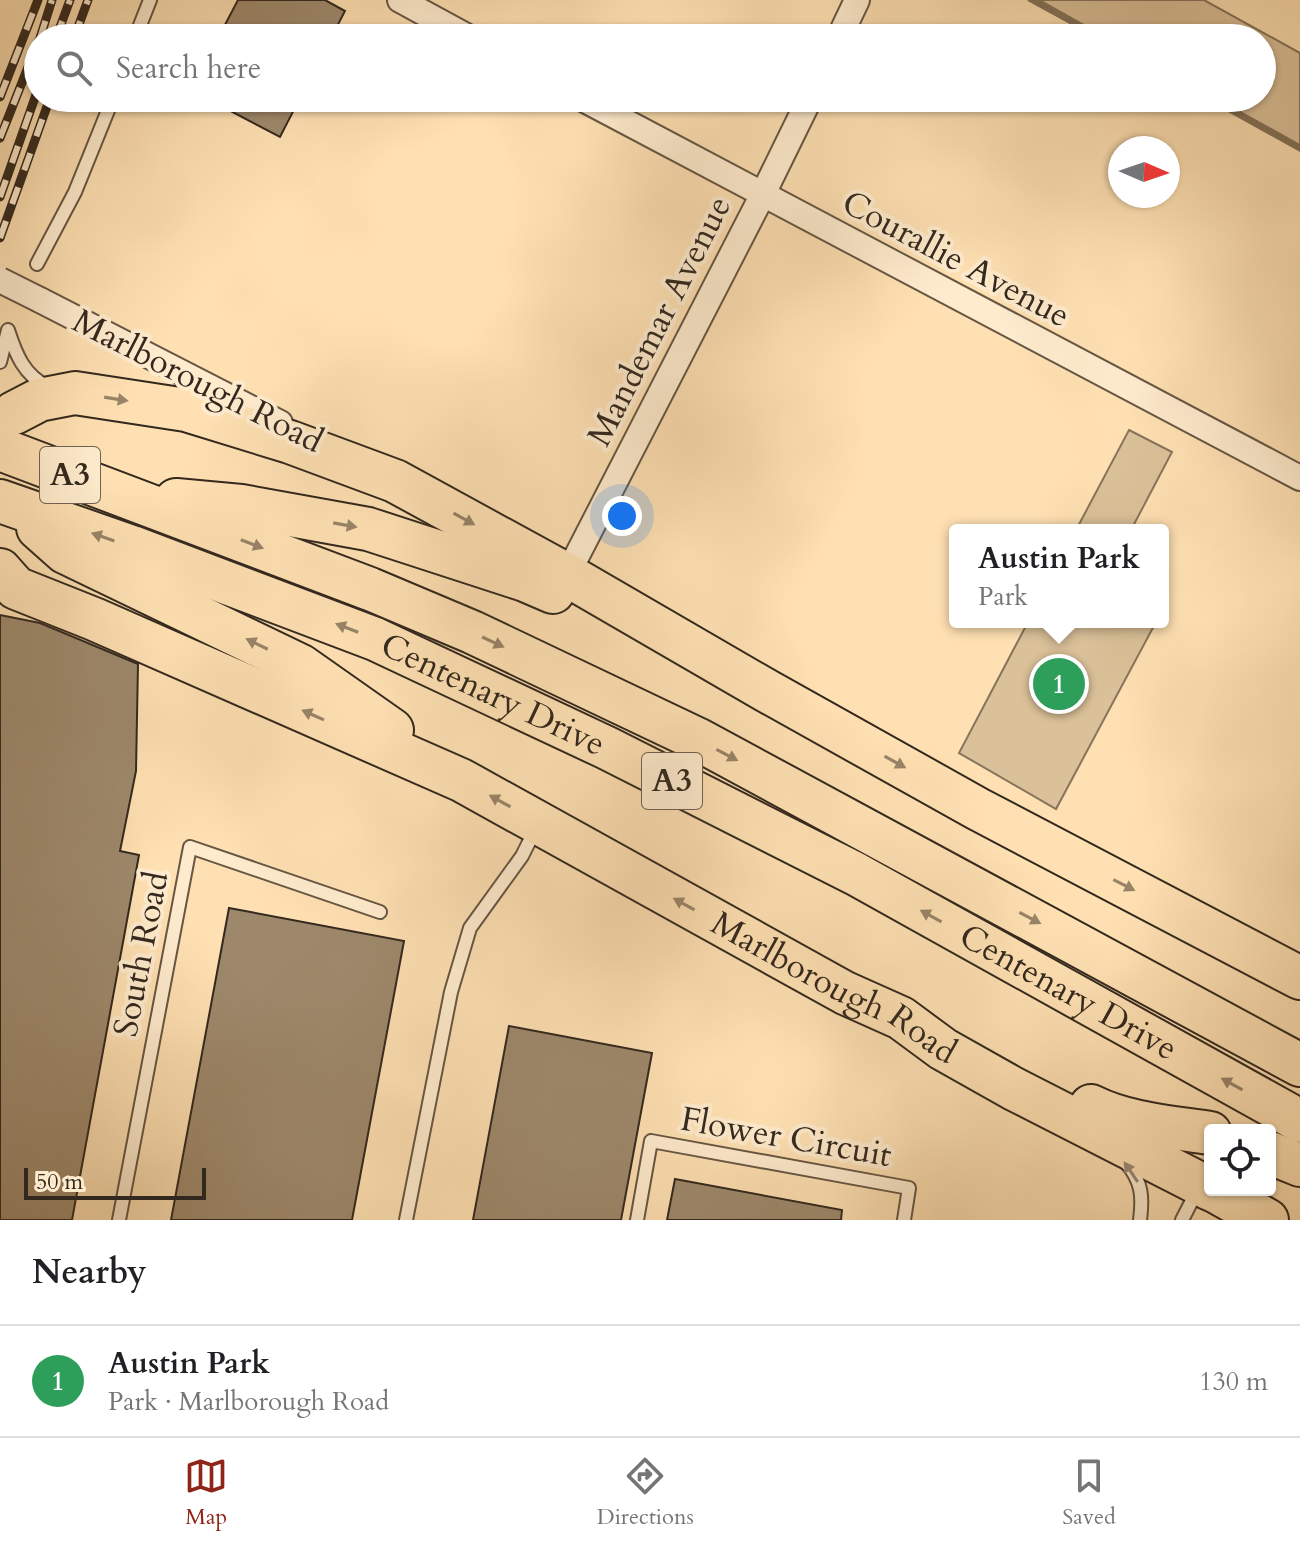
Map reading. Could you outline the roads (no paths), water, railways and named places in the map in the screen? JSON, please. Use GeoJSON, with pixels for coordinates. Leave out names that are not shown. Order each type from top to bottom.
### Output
{"type":"FeatureCollection","features":[{"type":"Feature","properties":{"kind":"highway"},"geometry":{"type":"LineString","coordinates":[[7,431],[39,400],[75,393],[186,410],[290,442],[395,481],[567,575],[978,809],[1300,978]]}},
{"type":"Feature","properties":{"kind":"highway","name":"Centenary Drive"},"geometry":{"type":"LineString","coordinates":[[7,431],[127,496],[370,589],[472,632],[699,740],[1300,1065]]}},
{"type":"Feature","properties":{"kind":"highway"},"geometry":{"type":"LineString","coordinates":[[127,496],[241,506],[368,529],[525,580],[767,691]]}},
{"type":"Feature","properties":{"kind":"highway"},"geometry":{"type":"LineString","coordinates":[[7,503],[65,552],[301,666],[461,780]]}},
{"type":"Feature","properties":{"kind":"highway","name":"Centenary Drive"},"geometry":{"type":"LineString","coordinates":[[7,503],[375,639],[607,748],[856,874],[1300,1121]]}},
{"type":"Feature","properties":{"kind":"highway"},"geometry":{"type":"LineString","coordinates":[[5,582],[461,780]]}},
{"type":"Feature","properties":{"kind":"highway","name":"Marlborough Road"},"geometry":{"type":"LineString","coordinates":[[461,780],[845,993],[901,1018],[943,1049],[1100,1132],[1204,1182]]}},
{"type":"Feature","properties":{"kind":"highway"},"geometry":{"type":"LineString","coordinates":[[901,1018],[954,1037],[1104,1113],[1204,1132]]}},
{"type":"Feature","properties":{"kind":"highway"},"geometry":{"type":"LineString","coordinates":[[1276,1155],[1300,1165]]}},
{"type":"Feature","properties":{"kind":"highway","name":"Marlborough Road"},"geometry":{"type":"LineString","coordinates":[[1228,1196],[1267,1220]]}},
{"type":"Feature","properties":{"kind":"street"},"geometry":{"type":"LineString","coordinates":[[400,0],[444,24]]}},
{"type":"Feature","properties":{"kind":"street"},"geometry":{"type":"LineString","coordinates":[[846,24],[857,0]]}},
{"type":"Feature","properties":{"kind":"street","name":"Courallie Avenue"},"geometry":{"type":"LineString","coordinates":[[607,112],[1300,478]]}},
{"type":"Feature","properties":{"kind":"street","name":"Mandemar Avenue"},"geometry":{"type":"LineString","coordinates":[[567,575],[803,112]]}},
{"type":"Feature","properties":{"kind":"street","name":"Marlborough Road"},"geometry":{"type":"LineString","coordinates":[[0,280],[395,481]]}},
{"type":"Feature","properties":{"kind":"lane"},"geometry":{"type":"LineString","coordinates":[[141,24],[150,0]]}},
{"type":"Feature","properties":{"kind":"lane"},"geometry":{"type":"LineString","coordinates":[[37,264],[75,192],[107,112]]}},
{"type":"Feature","properties":{"kind":"lane"},"geometry":{"type":"LineString","coordinates":[[0,362],[8,330],[28,374],[46,386],[75,393]]}},
{"type":"Feature","properties":{"kind":"lane"},"geometry":{"type":"LineString","coordinates":[[406,1220],[451,992],[470,928],[522,856],[538,823]]}},
{"type":"Feature","properties":{"kind":"lane","name":"South Road"},"geometry":{"type":"LineString","coordinates":[[119,1220],[190,847],[380,912]]}},
{"type":"Feature","properties":{"kind":"lane"},"geometry":{"type":"LineString","coordinates":[[1100,1132],[1137,1177],[1143,1199],[1140,1220]]}},
{"type":"Feature","properties":{"kind":"lane","name":"Flower Circuit"},"geometry":{"type":"LineString","coordinates":[[637,1220],[651,1141],[909,1188],[904,1220]]}},
{"type":"Feature","properties":{"kind":"lane"},"geometry":{"type":"LineString","coordinates":[[1182,1220],[1204,1190]]}},
{"type":"Feature","properties":{"kind":"waterway"},"geometry":{"type":"LineString","coordinates":[[1034,0],[1077,24]]}},
{"type":"Feature","properties":{"kind":"waterway"},"geometry":{"type":"LineString","coordinates":[[1235,112],[1300,148]]}},
{"type":"Feature","properties":{"kind":"railway"},"geometry":{"type":"LineString","coordinates":[[29,24],[38,0]]}},
{"type":"Feature","properties":{"kind":"railway"},"geometry":{"type":"LineString","coordinates":[[44,24],[52,0]]}},
{"type":"Feature","properties":{"kind":"railway"},"geometry":{"type":"LineString","coordinates":[[61,24],[70,0]]}},
{"type":"Feature","properties":{"kind":"railway"},"geometry":{"type":"LineString","coordinates":[[79,24],[88,0]]}},
{"type":"Feature","properties":{"kind":"railway"},"geometry":{"type":"LineString","coordinates":[[0,97],[24,36]]}},
{"type":"Feature","properties":{"kind":"railway"},"geometry":{"type":"LineString","coordinates":[[0,138],[24,77]]}},
{"type":"Feature","properties":{"kind":"railway"},"geometry":{"type":"LineString","coordinates":[[0,197],[30,112]]}},
{"type":"Feature","properties":{"kind":"railway"},"geometry":{"type":"LineString","coordinates":[[0,238],[45,112]]}},
{"type":"Feature","properties":{"kind":"place","name":"Austin Park"},"geometry":{"type":"Point","coordinates":[1059,684]}}]}
